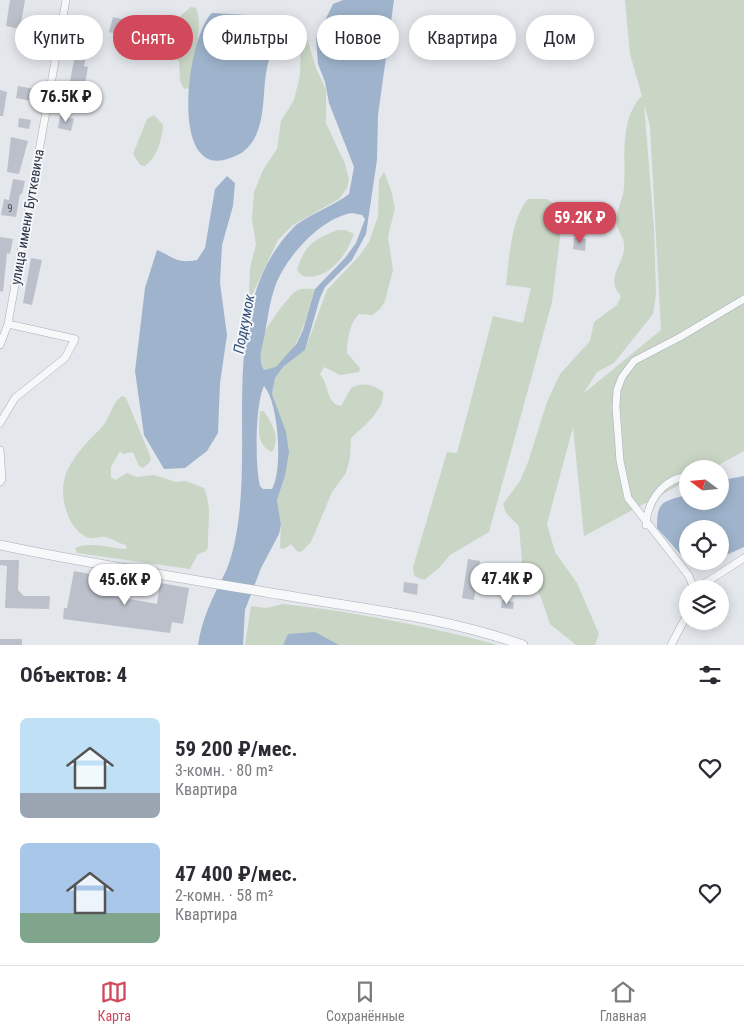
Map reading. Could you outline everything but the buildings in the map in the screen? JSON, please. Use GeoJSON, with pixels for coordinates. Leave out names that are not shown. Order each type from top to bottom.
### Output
{"type":"FeatureCollection","features":[{"type":"Feature","properties":{"kind":"street","name":"улица имени Буткевича"},"geometry":{"type":"LineString","coordinates":[[0,345],[8,324],[66,0]]}},
{"type":"Feature","properties":{"kind":"street"},"geometry":{"type":"LineString","coordinates":[[691,580],[646,525],[628,498],[620,461],[616,407],[617,390],[622,377],[634,361],[744,299]]}},
{"type":"Feature","properties":{"kind":"street"},"geometry":{"type":"LineString","coordinates":[[0,423],[15,398],[65,358],[75,339],[8,324]]}},
{"type":"Feature","properties":{"kind":"street"},"geometry":{"type":"LineString","coordinates":[[0,450],[2,479],[0,482]]}},
{"type":"Feature","properties":{"kind":"street"},"geometry":{"type":"LineString","coordinates":[[646,525],[647,510],[663,486],[679,478]]}},
{"type":"Feature","properties":{"kind":"street"},"geometry":{"type":"LineString","coordinates":[[0,545],[60,558],[393,613],[500,637],[523,645]]}},
{"type":"Feature","properties":{"kind":"street"},"geometry":{"type":"LineString","coordinates":[[709,580],[744,558]]}},
{"type":"Feature","properties":{"kind":"street"},"geometry":{"type":"LineString","coordinates":[[671,645],[679,630]]}},
{"type":"Feature","properties":{"kind":"green space"},"geometry":{"type":"Polygon","coordinates":[[[625,0],[744,0],[744,451],[728,460],[679,460],[679,485],[584,536],[573,427],[547,524],[555,552],[577,583],[599,634],[595,645],[576,645],[550,624],[540,595],[522,562],[519,526],[506,513],[503,504],[520,481],[547,402],[560,374],[590,341],[594,322],[617,305],[621,296],[614,283],[624,250],[624,243],[617,225],[617,215],[624,188],[627,127],[635,105],[642,96],[630,54],[625,0]],[[644,104],[654,229],[656,295],[653,314],[614,363],[597,372],[583,394],[661,330],[650,126],[644,104]]]}},
{"type":"Feature","properties":{"kind":"green space"},"geometry":{"type":"Polygon","coordinates":[[[191,7],[196,8],[199,24],[189,88],[184,89],[180,81],[179,61],[177,60],[193,60],[193,15],[182,15],[191,7]]]}},
{"type":"Feature","properties":{"kind":"green space"},"geometry":{"type":"Polygon","coordinates":[[[307,39],[316,68],[326,90],[326,123],[345,164],[349,179],[347,188],[339,199],[293,225],[278,240],[249,298],[250,268],[256,245],[252,219],[254,192],[263,170],[277,149],[281,121],[294,100],[300,75],[300,60],[307,60],[307,39]]]}},
{"type":"Feature","properties":{"kind":"green space"},"geometry":{"type":"Polygon","coordinates":[[[154,115],[163,125],[160,142],[153,158],[145,166],[140,165],[133,154],[147,119],[154,115]]]}},
{"type":"Feature","properties":{"kind":"green space"},"geometry":{"type":"Polygon","coordinates":[[[384,172],[395,208],[388,237],[393,270],[385,301],[380,309],[372,315],[359,314],[351,327],[347,353],[360,368],[359,372],[340,375],[324,367],[320,374],[330,398],[341,406],[351,388],[360,385],[368,385],[379,389],[383,392],[383,399],[377,412],[351,438],[350,458],[346,473],[332,492],[311,542],[301,552],[297,551],[291,544],[284,549],[280,548],[281,525],[277,500],[285,476],[272,394],[275,378],[283,367],[305,350],[327,290],[360,255],[369,242],[378,216],[379,180],[384,172]]]}},
{"type":"Feature","properties":{"kind":"green space"},"geometry":{"type":"Polygon","coordinates":[[[528,199],[547,199],[555,204],[561,230],[552,302],[489,532],[450,555],[439,568],[424,580],[414,576],[413,567],[447,452],[457,453],[493,316],[523,323],[531,288],[506,285],[514,228],[522,207],[528,199]]]}},
{"type":"Feature","properties":{"kind":"green space"},"geometry":{"type":"Polygon","coordinates":[[[337,230],[346,230],[354,234],[338,263],[325,273],[317,276],[307,277],[300,274],[297,269],[307,248],[316,240],[337,230]]]}},
{"type":"Feature","properties":{"kind":"green space"},"geometry":{"type":"Polygon","coordinates":[[[303,289],[315,289],[304,325],[291,351],[283,362],[274,368],[264,370],[261,362],[261,346],[270,323],[293,293],[303,289]]]}},
{"type":"Feature","properties":{"kind":"green space"},"geometry":{"type":"Polygon","coordinates":[[[122,396],[126,398],[151,458],[150,462],[143,468],[139,466],[133,452],[123,454],[120,451],[111,467],[111,477],[115,480],[127,473],[136,477],[154,475],[176,482],[186,481],[204,488],[209,510],[208,547],[206,551],[198,554],[190,569],[77,553],[75,548],[93,545],[126,549],[126,545],[110,539],[103,537],[89,538],[79,532],[68,516],[63,496],[65,477],[71,463],[102,427],[116,402],[122,396]]]}},
{"type":"Feature","properties":{"kind":"green space"},"geometry":{"type":"Polygon","coordinates":[[[260,411],[264,411],[276,436],[272,452],[260,440],[260,411]]]}},
{"type":"Feature","properties":{"kind":"green space"},"geometry":{"type":"Polygon","coordinates":[[[97,573],[122,577],[108,583],[106,594],[101,598],[94,581],[88,575],[97,573]]]}},
{"type":"Feature","properties":{"kind":"green space"},"geometry":{"type":"Polygon","coordinates":[[[283,604],[391,620],[498,645],[245,645],[251,606],[266,608],[283,604]]]}},
{"type":"Feature","properties":{"kind":"water"},"geometry":{"type":"Polygon","coordinates":[[[343,0],[394,0],[392,15],[328,15],[333,4],[343,0]]]}},
{"type":"Feature","properties":{"kind":"water"},"geometry":{"type":"Polygon","coordinates":[[[212,13],[247,15],[211,15],[212,13]]]}},
{"type":"Feature","properties":{"kind":"water"},"geometry":{"type":"Polygon","coordinates":[[[203,28],[203,60],[270,60],[265,79],[262,114],[256,135],[244,151],[224,160],[206,158],[195,145],[190,124],[188,98],[196,46],[203,28]]]}},
{"type":"Feature","properties":{"kind":"water"},"geometry":{"type":"Polygon","coordinates":[[[318,60],[386,60],[378,115],[377,160],[366,234],[352,260],[325,287],[305,350],[283,367],[275,378],[272,394],[286,432],[289,452],[285,476],[277,500],[281,525],[279,534],[261,568],[245,610],[243,645],[198,645],[205,616],[230,560],[237,529],[241,486],[243,368],[247,329],[256,292],[271,258],[294,227],[349,194],[354,167],[329,103],[325,82],[318,60]],[[352,213],[340,216],[317,230],[306,240],[281,273],[272,296],[262,347],[261,361],[264,370],[276,367],[297,343],[303,330],[315,289],[345,258],[356,243],[365,219],[362,215],[352,213]],[[264,386],[257,420],[258,476],[260,486],[263,489],[272,489],[278,467],[276,421],[269,395],[264,386]]]}},
{"type":"Feature","properties":{"kind":"water"},"geometry":{"type":"Polygon","coordinates":[[[227,176],[235,183],[233,206],[222,245],[220,283],[227,335],[220,383],[218,433],[207,451],[185,468],[164,469],[144,435],[135,371],[145,288],[157,250],[175,259],[184,261],[197,260],[205,248],[215,189],[227,176]]]}},
{"type":"Feature","properties":{"kind":"water"},"geometry":{"type":"Polygon","coordinates":[[[744,476],[744,547],[729,554],[729,520],[679,520],[679,553],[657,528],[658,512],[662,504],[679,497],[679,510],[729,510],[729,479],[744,476]]]}},
{"type":"Feature","properties":{"kind":"water"},"geometry":{"type":"Polygon","coordinates":[[[315,632],[339,645],[283,645],[288,634],[315,632]]]}},
{"type":"Feature","properties":{"kind":"water label","name":"Подкумок"},"geometry":{"type":"Point","coordinates":[244,324]}}]}
